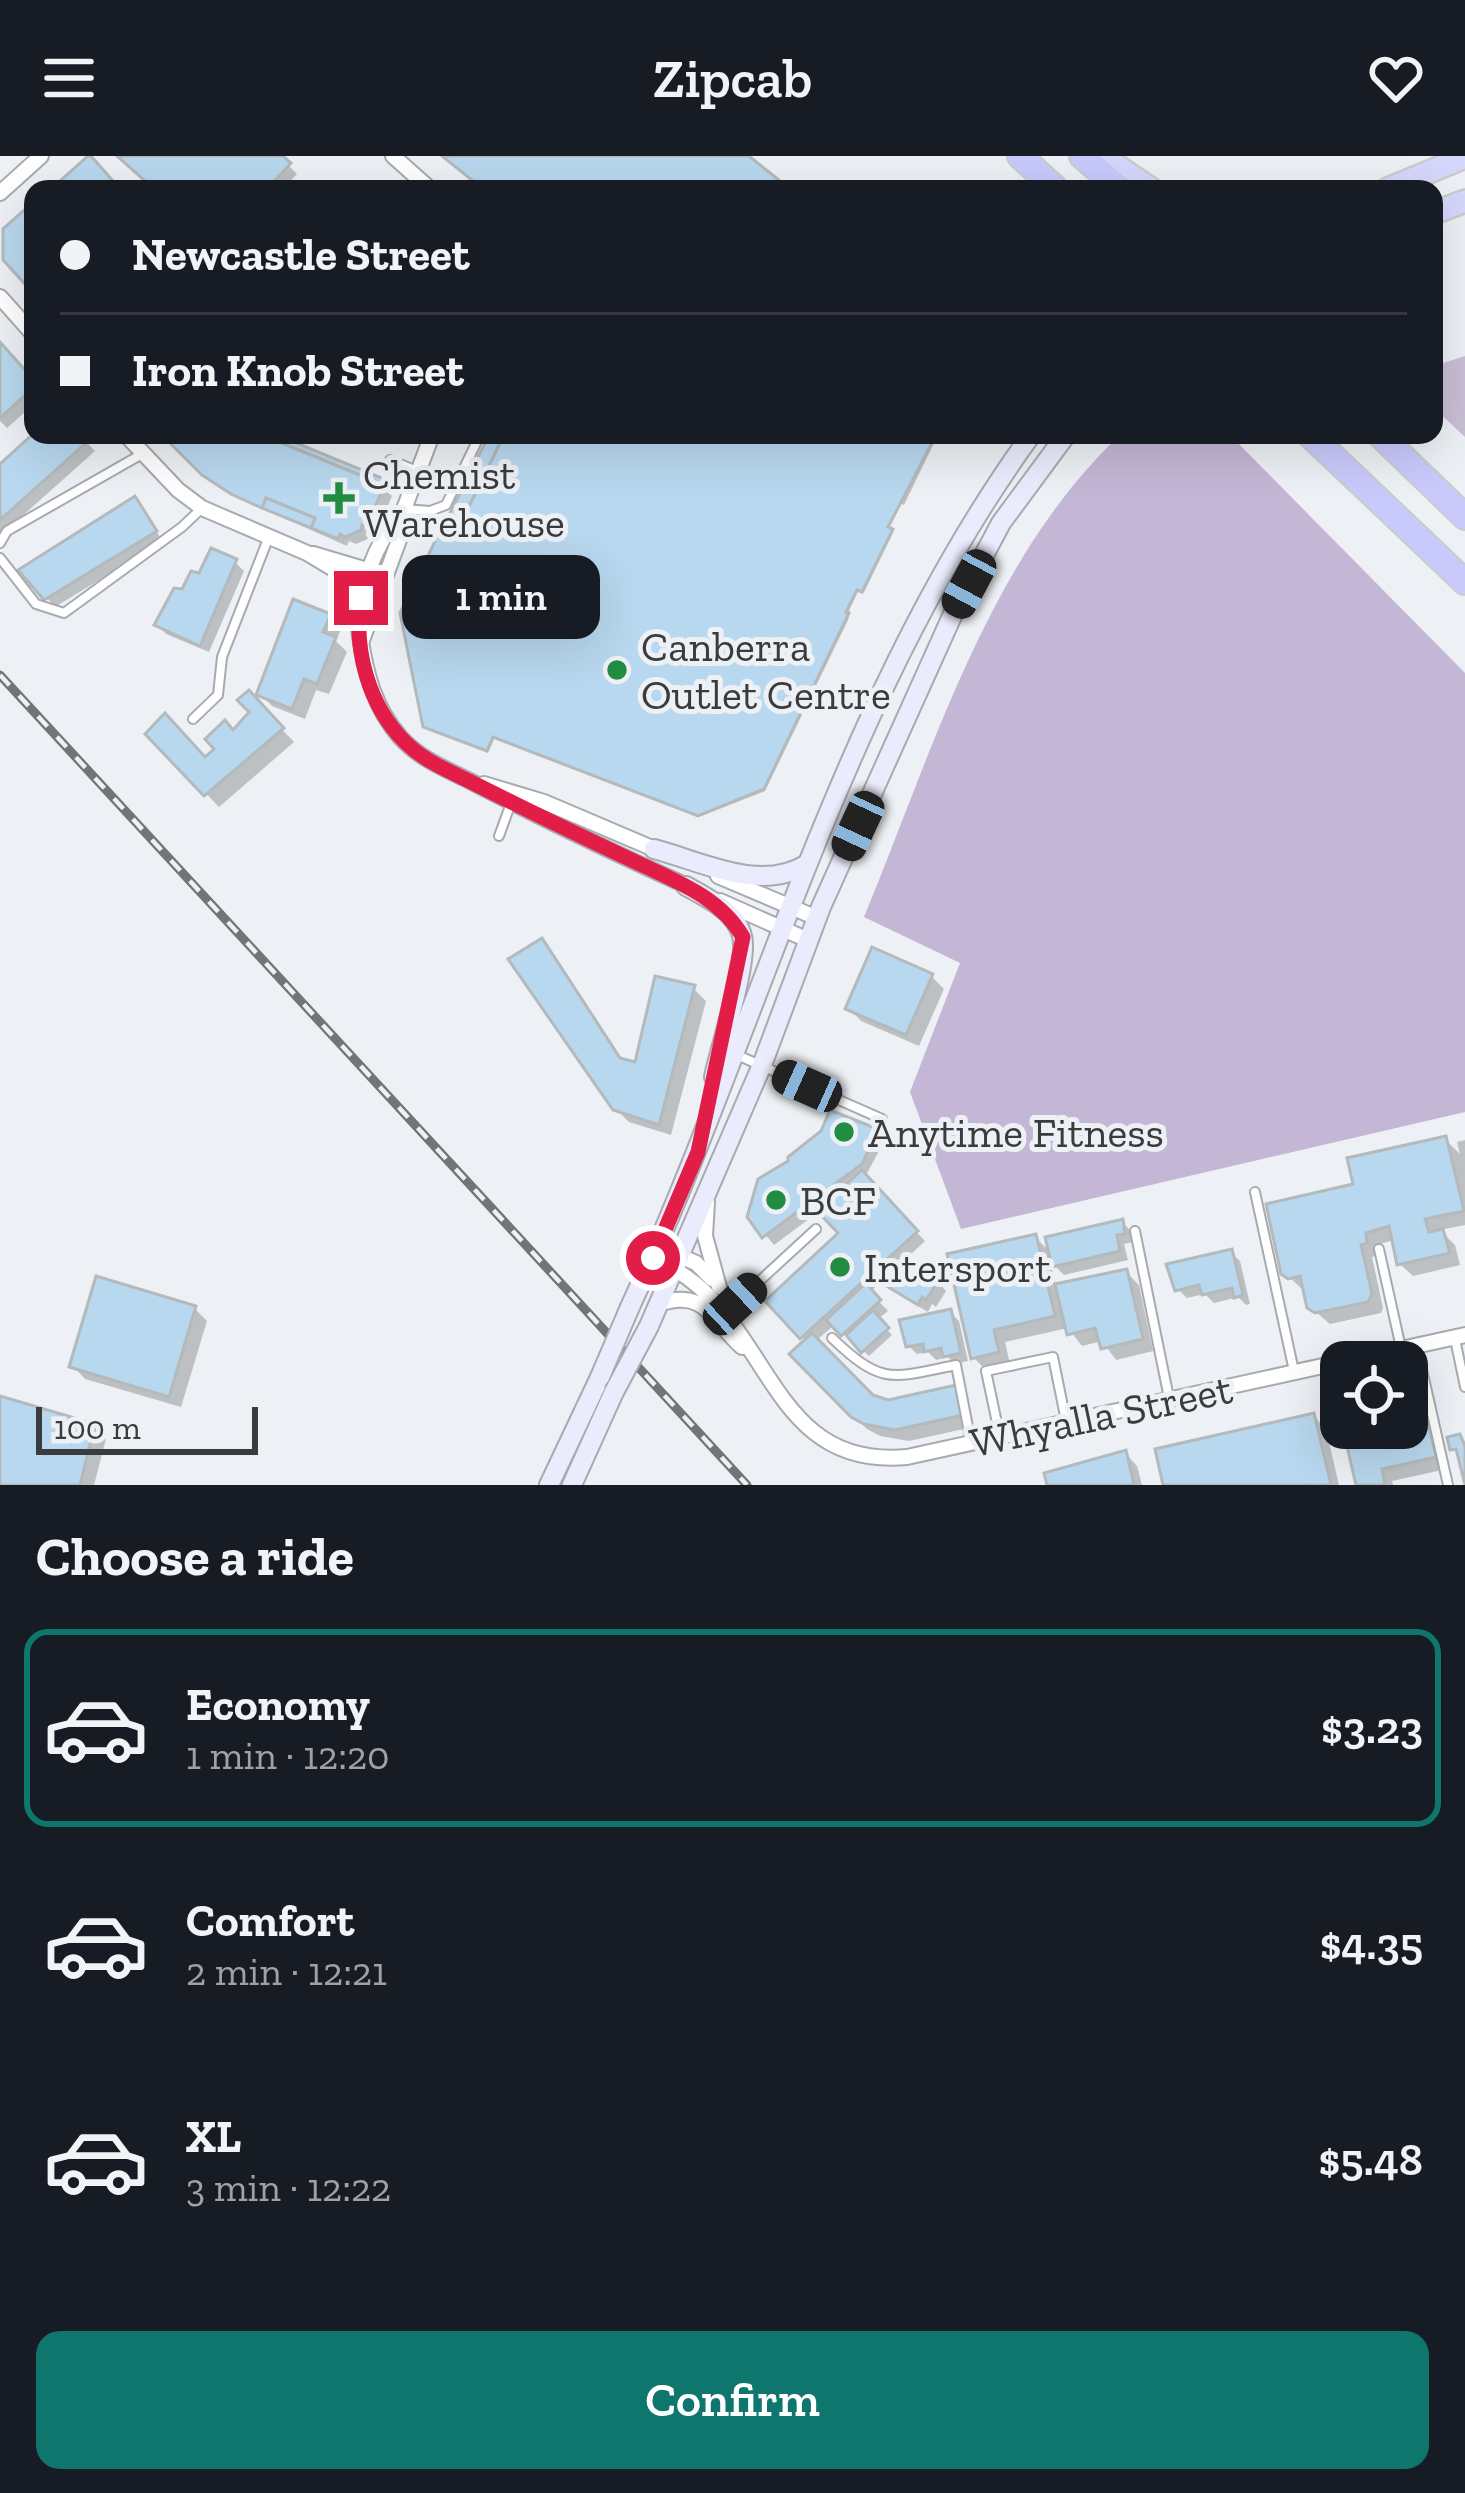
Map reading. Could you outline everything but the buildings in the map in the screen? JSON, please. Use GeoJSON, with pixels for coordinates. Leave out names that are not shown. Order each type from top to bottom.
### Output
{"type":"FeatureCollection","features":[{"type":"Feature","properties":{"kind":"highway"},"geometry":{"type":"LineString","coordinates":[[1020,156],[1046,180]]}},
{"type":"Feature","properties":{"kind":"highway"},"geometry":{"type":"LineString","coordinates":[[1082,156],[1110,180]]}},
{"type":"Feature","properties":{"kind":"highway"},"geometry":{"type":"LineString","coordinates":[[1319,444],[1465,582]]}},
{"type":"Feature","properties":{"kind":"highway"},"geometry":{"type":"LineString","coordinates":[[1388,444],[1465,517]]}},
{"type":"Feature","properties":{"kind":"main road"},"geometry":{"type":"LineString","coordinates":[[1102,156],[1138,180]]}},
{"type":"Feature","properties":{"kind":"main road"},"geometry":{"type":"LineString","coordinates":[[1410,180],[1465,157]]}},
{"type":"Feature","properties":{"kind":"main road"},"geometry":{"type":"LineString","coordinates":[[549,1485],[656,1253],[790,906],[876,705],[972,525],[1023,444]]}},
{"type":"Feature","properties":{"kind":"main road"},"geometry":{"type":"LineString","coordinates":[[572,1485],[707,1197],[808,940],[953,614],[1001,523],[1059,444]]}},
{"type":"Feature","properties":{"kind":"main road"},"geometry":{"type":"LineString","coordinates":[[654,849],[758,878],[787,877],[807,864]]}},
{"type":"Feature","properties":{"kind":"main road"},"geometry":{"type":"LineString","coordinates":[[686,886],[732,917],[743,937],[698,1152]]}},
{"type":"Feature","properties":{"kind":"main road","name":"Whyalla Street"},"geometry":{"type":"LineString","coordinates":[[656,1253],[677,1263]]}},
{"type":"Feature","properties":{"kind":"street"},"geometry":{"type":"LineString","coordinates":[[0,193],[41,156]]}},
{"type":"Feature","properties":{"kind":"street"},"geometry":{"type":"LineString","coordinates":[[393,156],[420,180]]}},
{"type":"Feature","properties":{"kind":"street"},"geometry":{"type":"LineString","coordinates":[[0,297],[24,324]]}},
{"type":"Feature","properties":{"kind":"street"},"geometry":{"type":"LineString","coordinates":[[134,444],[202,508],[308,554],[370,593]]}},
{"type":"Feature","properties":{"kind":"street"},"geometry":{"type":"LineString","coordinates":[[428,444],[404,509],[403,529],[370,593],[361,643],[372,692],[402,739],[421,756],[467,780],[654,849],[818,917]]}},
{"type":"Feature","properties":{"kind":"street"},"geometry":{"type":"LineString","coordinates":[[308,554],[324,554],[378,573]]}},
{"type":"Feature","properties":{"kind":"street"},"geometry":{"type":"LineString","coordinates":[[514,799],[686,886],[808,940]]}},
{"type":"Feature","properties":{"kind":"street","name":"Whyalla Street"},"geometry":{"type":"LineString","coordinates":[[707,1197],[705,1236],[730,1316],[808,1428],[845,1453],[876,1460],[972,1443],[1320,1367]]}},
{"type":"Feature","properties":{"kind":"street","name":"Whyalla Street"},"geometry":{"type":"LineString","coordinates":[[677,1263],[704,1268],[718,1288]]}},
{"type":"Feature","properties":{"kind":"street","name":"Whyalla Street"},"geometry":{"type":"LineString","coordinates":[[677,1263],[730,1316]]}},
{"type":"Feature","properties":{"kind":"street","name":"Whyalla Street"},"geometry":{"type":"LineString","coordinates":[[658,1304],[680,1298],[696,1301],[759,1363]]}},
{"type":"Feature","properties":{"kind":"street","name":"Whyalla Street"},"geometry":{"type":"LineString","coordinates":[[1428,1343],[1460,1336]]}},
{"type":"Feature","properties":{"kind":"lane"},"geometry":{"type":"LineString","coordinates":[[404,509],[430,511],[446,505],[476,444]]}},
{"type":"Feature","properties":{"kind":"lane"},"geometry":{"type":"LineString","coordinates":[[0,543],[7,531],[143,453]]}},
{"type":"Feature","properties":{"kind":"lane"},"geometry":{"type":"LineString","coordinates":[[390,460],[417,471]]}},
{"type":"Feature","properties":{"kind":"lane"},"geometry":{"type":"LineString","coordinates":[[0,558],[36,604],[64,613],[202,508]]}},
{"type":"Feature","properties":{"kind":"lane"},"geometry":{"type":"LineString","coordinates":[[193,719],[218,695],[222,658],[269,538]]}},
{"type":"Feature","properties":{"kind":"lane"},"geometry":{"type":"LineString","coordinates":[[499,836],[514,799]]}},
{"type":"Feature","properties":{"kind":"lane"},"geometry":{"type":"LineString","coordinates":[[733,1053],[882,1119]]}},
{"type":"Feature","properties":{"kind":"lane"},"geometry":{"type":"LineString","coordinates":[[1255,1192],[1294,1372]]}},
{"type":"Feature","properties":{"kind":"lane"},"geometry":{"type":"LineString","coordinates":[[730,1316],[816,1229]]}},
{"type":"Feature","properties":{"kind":"lane"},"geometry":{"type":"LineString","coordinates":[[1135,1231],[1169,1400]]}},
{"type":"Feature","properties":{"kind":"lane"},"geometry":{"type":"LineString","coordinates":[[1379,1249],[1407,1341]]}},
{"type":"Feature","properties":{"kind":"lane"},"geometry":{"type":"LineString","coordinates":[[1460,1336],[1465,1387]]}},
{"type":"Feature","properties":{"kind":"lane"},"geometry":{"type":"LineString","coordinates":[[832,1338],[860,1365],[892,1378],[956,1365],[972,1443]]}},
{"type":"Feature","properties":{"kind":"lane"},"geometry":{"type":"LineString","coordinates":[[1000,1437],[986,1371],[1053,1357],[1067,1423]]}},
{"type":"Feature","properties":{"kind":"lane"},"geometry":{"type":"LineString","coordinates":[[1428,1414],[1448,1485]]}},
{"type":"Feature","properties":{"kind":"shaded area"},"geometry":{"type":"Polygon","coordinates":[[[1465,356],[1465,437],[1443,416],[1443,363],[1465,356]]]}},
{"type":"Feature","properties":{"kind":"shaded area"},"geometry":{"type":"Polygon","coordinates":[[[1112,444],[1239,444],[1465,673],[1465,1112],[961,1229],[910,1092],[960,963],[864,917],[968,661],[1034,540],[1112,444]]]}},
{"type":"Feature","properties":{"kind":"railway"},"geometry":{"type":"LineString","coordinates":[[0,675],[747,1485]]}},
{"type":"Feature","properties":{"kind":"place","name":"Chemist Warehouse"},"geometry":{"type":"Point","coordinates":[339,498]}},
{"type":"Feature","properties":{"kind":"place","name":"Canberra Outlet Centre"},"geometry":{"type":"Point","coordinates":[617,670]}},
{"type":"Feature","properties":{"kind":"place","name":"Anytime Fitness"},"geometry":{"type":"Point","coordinates":[844,1132]}},
{"type":"Feature","properties":{"kind":"place","name":"BCF"},"geometry":{"type":"Point","coordinates":[776,1200]}},
{"type":"Feature","properties":{"kind":"place","name":"Intersport"},"geometry":{"type":"Point","coordinates":[840,1267]}},
{"type":"Feature","properties":{"kind":"route"},"geometry":{"type":"LineString","coordinates":[[361,598],[357,621],[372,692],[402,739],[421,756],[511,805],[686,886],[732,917],[743,937],[698,1152],[653,1258]]}}]}
